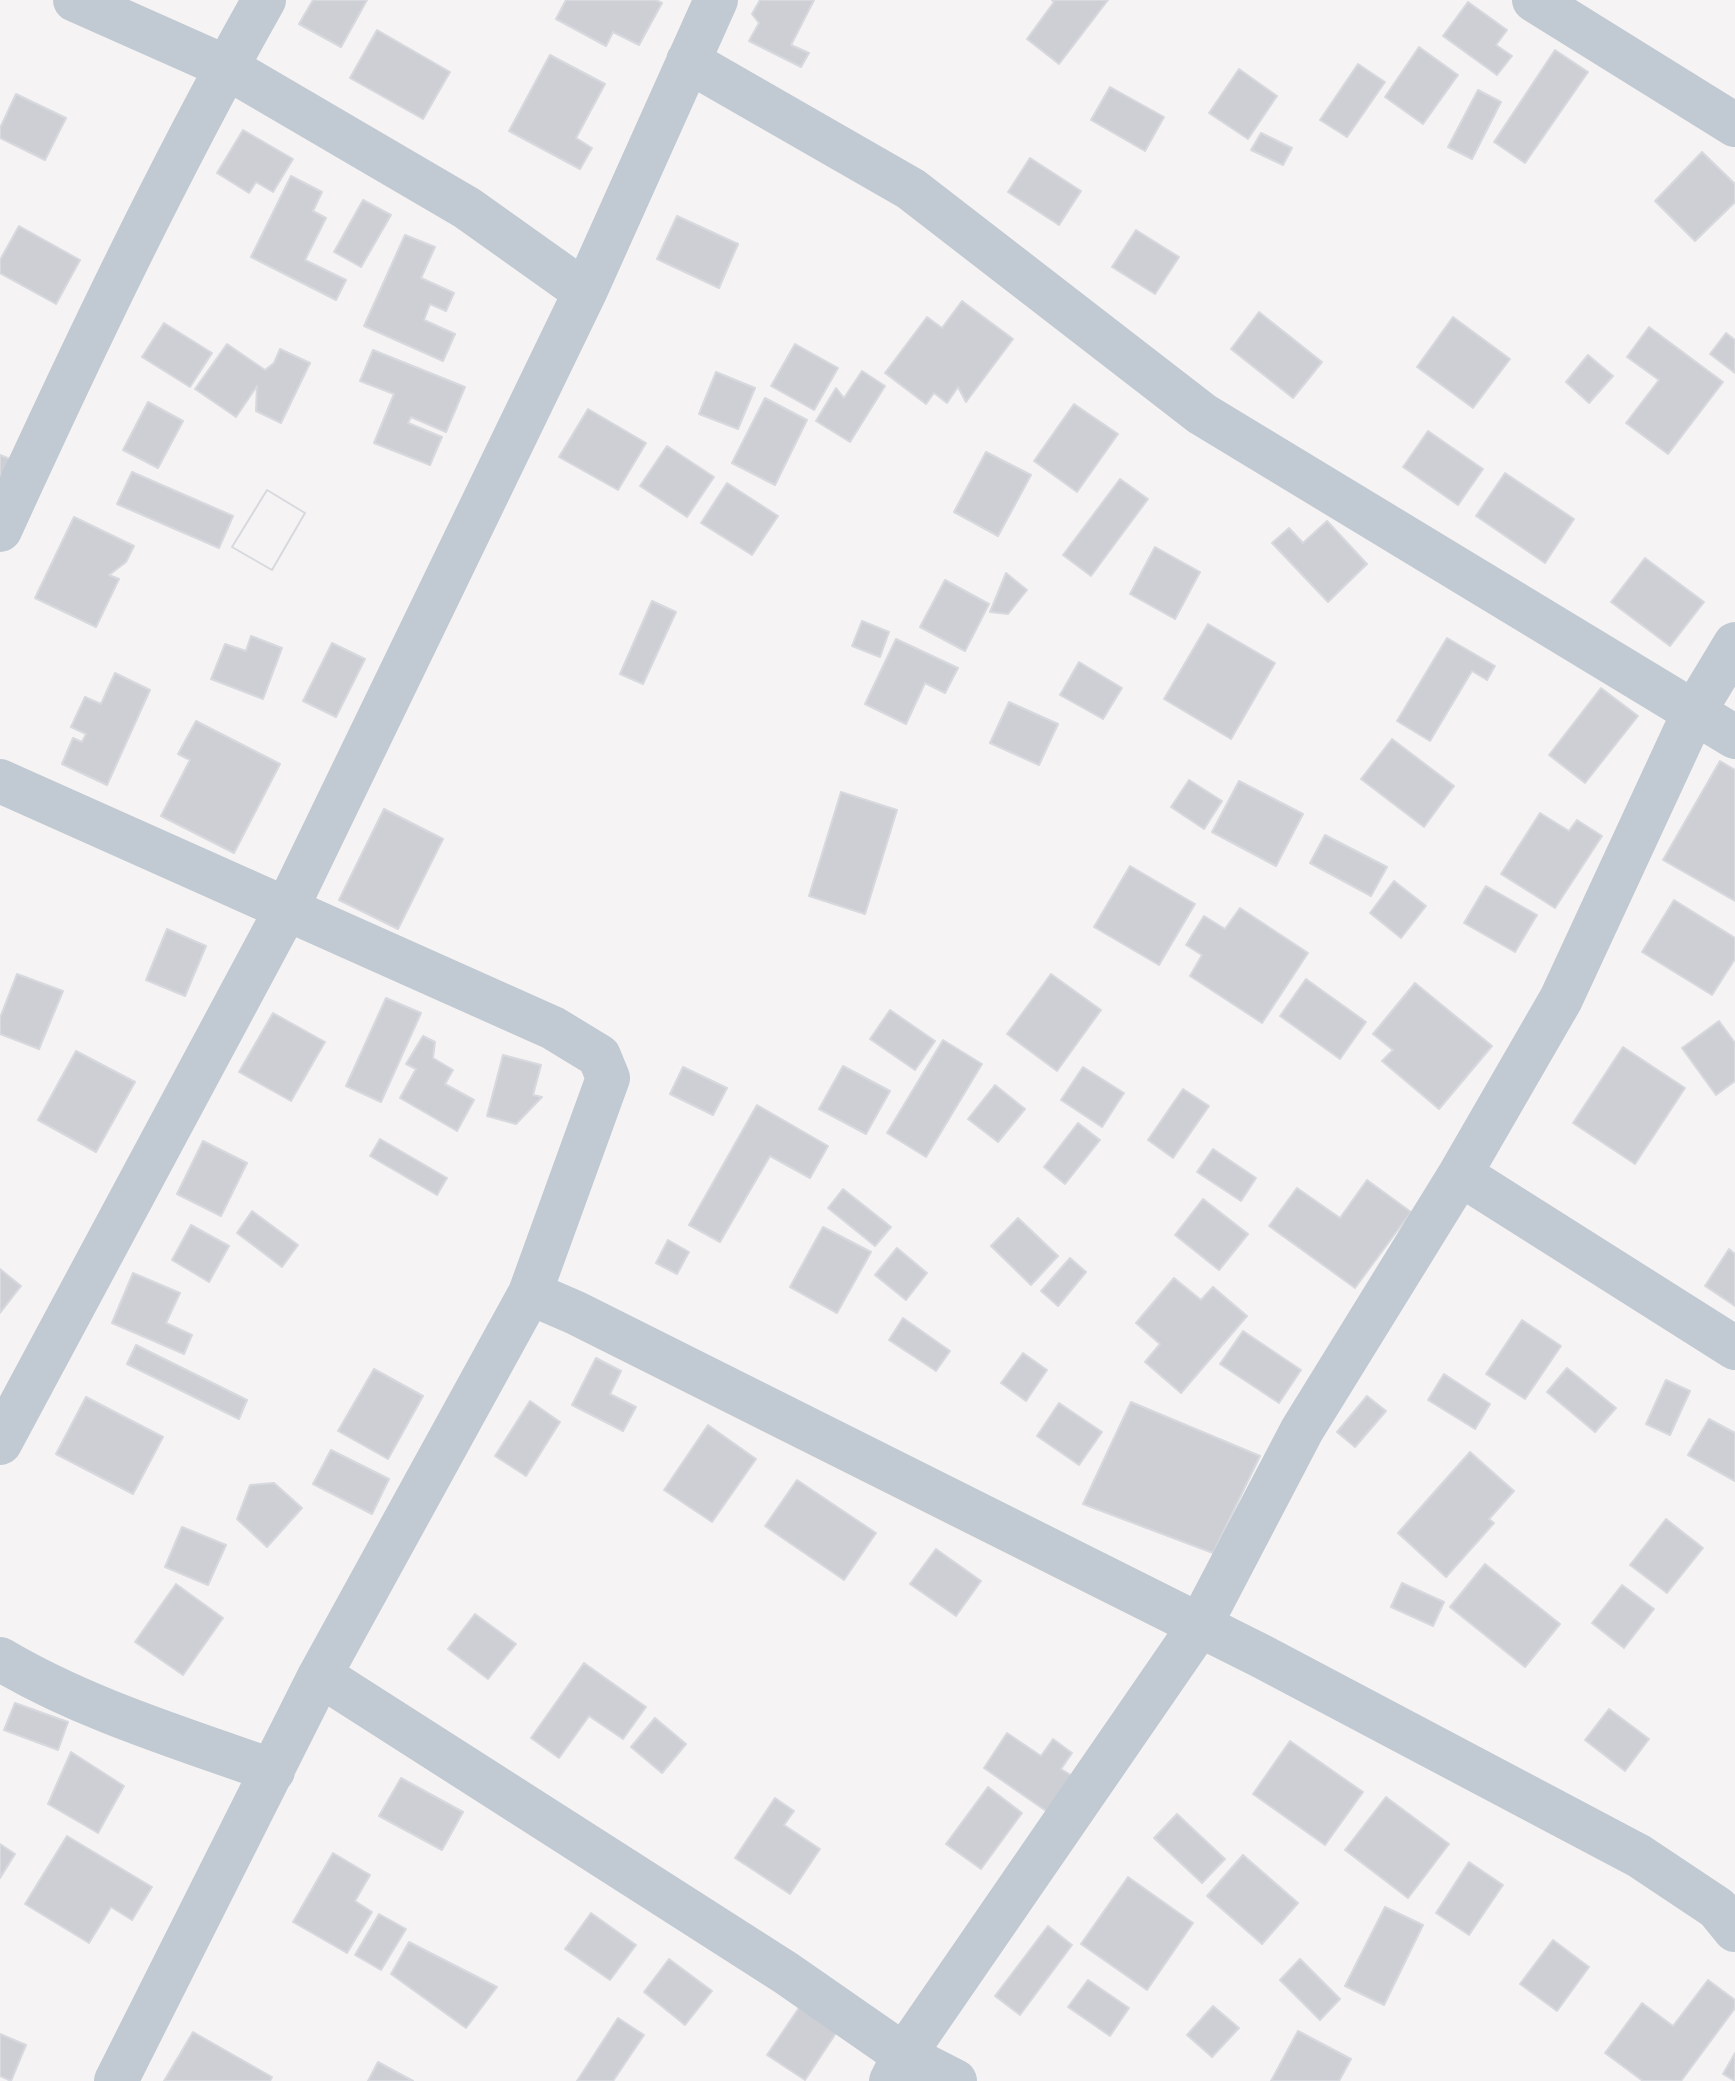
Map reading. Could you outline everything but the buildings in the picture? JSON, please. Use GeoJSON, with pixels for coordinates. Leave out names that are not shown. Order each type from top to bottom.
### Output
{"type":"FeatureCollection","features":[{"type":"Feature","properties":{"kind":"street"},"geometry":{"type":"LineString","coordinates":[[75,0],[226,67],[467,208],[585,292]]}},
{"type":"Feature","properties":{"kind":"street"},"geometry":{"type":"LineString","coordinates":[[0,530],[67,383],[226,67],[264,0]]}},
{"type":"Feature","properties":{"kind":"street"},"geometry":{"type":"LineString","coordinates":[[0,1443],[287,908],[585,292],[716,0]]}},
{"type":"Feature","properties":{"kind":"street"},"geometry":{"type":"LineString","coordinates":[[1534,0],[1735,125]]}},
{"type":"Feature","properties":{"kind":"street"},"geometry":{"type":"LineString","coordinates":[[688,61],[911,189],[1202,414],[1735,737]]}},
{"type":"Feature","properties":{"kind":"street"},"geometry":{"type":"LineString","coordinates":[[898,2068],[1200,1625],[1302,1430],[1460,1174],[1561,999],[1694,712],[1735,644]]}},
{"type":"Feature","properties":{"kind":"street"},"geometry":{"type":"LineString","coordinates":[[0,781],[553,1028],[599,1056],[608,1078],[530,1293],[320,1675],[116,2081]]}},
{"type":"Feature","properties":{"kind":"street"},"geometry":{"type":"LineString","coordinates":[[1460,1174],[1735,1348]]}},
{"type":"Feature","properties":{"kind":"street"},"geometry":{"type":"LineString","coordinates":[[530,1293],[576,1313],[1200,1625],[1639,1856],[1717,1908],[1735,1930]]}},
{"type":"Feature","properties":{"kind":"street"},"geometry":{"type":"LineString","coordinates":[[0,1659],[24,1673],[117,1714],[273,1771]]}},
{"type":"Feature","properties":{"kind":"street"},"geometry":{"type":"LineString","coordinates":[[320,1675],[773,1965],[898,2068],[955,2081]]}}]}
